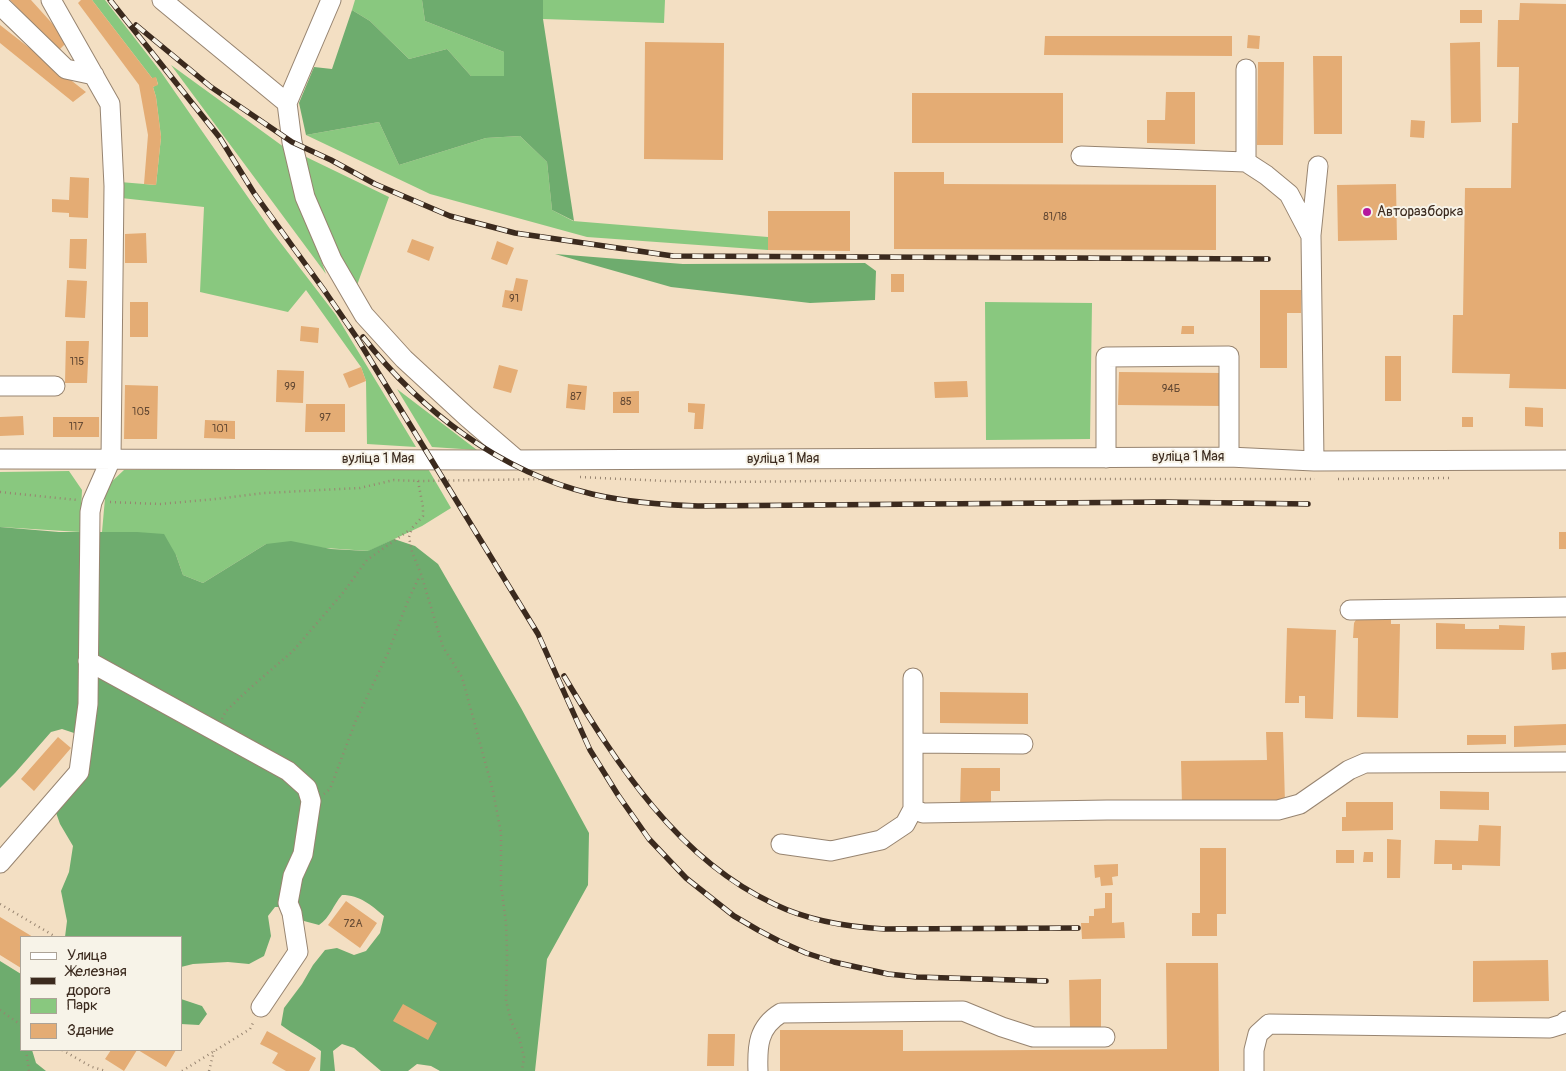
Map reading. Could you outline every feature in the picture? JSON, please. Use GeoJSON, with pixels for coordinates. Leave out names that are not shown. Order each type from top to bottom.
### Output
{"type":"FeatureCollection","features":[{"type":"Feature","properties":{"kind":"street"},"geometry":{"type":"LineString","coordinates":[[0,863],[79,772],[88,704],[90,512],[92,502],[110,459],[114,186],[110,104],[51,0]]}},
{"type":"Feature","properties":{"kind":"street"},"geometry":{"type":"LineString","coordinates":[[162,0],[287,103]]}},
{"type":"Feature","properties":{"kind":"street"},"geometry":{"type":"LineString","coordinates":[[331,0],[287,103],[292,142],[305,197],[332,260],[364,315],[404,359],[467,417],[518,460]]}},
{"type":"Feature","properties":{"kind":"street"},"geometry":{"type":"LineString","coordinates":[[0,5],[66,68],[94,75]]}},
{"type":"Feature","properties":{"kind":"street"},"geometry":{"type":"LineString","coordinates":[[1246,70],[1246,162]]}},
{"type":"Feature","properties":{"kind":"street"},"geometry":{"type":"LineString","coordinates":[[1081,156],[1246,162],[1266,175],[1289,194],[1311,236]]}},
{"type":"Feature","properties":{"kind":"street"},"geometry":{"type":"LineString","coordinates":[[1316,470],[1311,236],[1318,166]]}},
{"type":"Feature","properties":{"kind":"street"},"geometry":{"type":"LineString","coordinates":[[1106,458],[1106,357],[1229,356],[1229,457]]}},
{"type":"Feature","properties":{"kind":"street"},"geometry":{"type":"LineString","coordinates":[[0,386],[55,386]]}},
{"type":"Feature","properties":{"kind":"street","name":"вуліца 1 Мая"},"geometry":{"type":"LineString","coordinates":[[0,459],[518,460],[1229,457],[1316,470],[1566,460]]}},
{"type":"Feature","properties":{"kind":"street"},"geometry":{"type":"LineString","coordinates":[[1350,610],[1566,607]]}},
{"type":"Feature","properties":{"kind":"street"},"geometry":{"type":"LineString","coordinates":[[88,660],[288,771],[306,788],[311,801],[303,854],[292,876],[288,903],[292,914],[298,952],[261,1007]]}},
{"type":"Feature","properties":{"kind":"street"},"geometry":{"type":"LineString","coordinates":[[781,844],[832,851],[881,840],[905,824],[913,810],[913,678]]}},
{"type":"Feature","properties":{"kind":"street"},"geometry":{"type":"LineString","coordinates":[[913,743],[1023,744]]}},
{"type":"Feature","properties":{"kind":"street"},"geometry":{"type":"LineString","coordinates":[[913,810],[924,813],[1278,810],[1300,804],[1349,770],[1365,763],[1566,762]]}},
{"type":"Feature","properties":{"kind":"street"},"geometry":{"type":"LineString","coordinates":[[758,1071],[757,1050],[761,1033],[771,1019],[781,1013],[963,1011],[1033,1037],[1105,1037]]}},
{"type":"Feature","properties":{"kind":"street"},"geometry":{"type":"LineString","coordinates":[[1254,1071],[1254,1050],[1258,1034],[1268,1024],[1550,1028],[1563,1024],[1566,1021]]}},
{"type":"Feature","properties":{"kind":"path"},"geometry":{"type":"LineString","coordinates":[[578,477],[727,482],[1013,479],[1316,470]]}},
{"type":"Feature","properties":{"kind":"path"},"geometry":{"type":"LineString","coordinates":[[0,492],[92,502],[160,504],[264,493],[360,488],[394,480],[418,482],[544,479],[552,477]]}},
{"type":"Feature","properties":{"kind":"path"},"geometry":{"type":"LineString","coordinates":[[1338,479],[1455,478]]}},
{"type":"Feature","properties":{"kind":"path"},"geometry":{"type":"LineString","coordinates":[[216,731],[226,710],[293,651],[342,594],[367,560],[412,528],[423,516],[418,482]]}},
{"type":"Feature","properties":{"kind":"path"},"geometry":{"type":"LineString","coordinates":[[412,528],[409,537],[412,552],[443,647],[462,677],[493,791],[501,833],[501,886],[506,922],[507,954],[506,1001],[524,1057],[522,1071]]}},
{"type":"Feature","properties":{"kind":"path"},"geometry":{"type":"LineString","coordinates":[[311,801],[330,789],[356,720],[388,653],[420,574]]}},
{"type":"Feature","properties":{"kind":"path"},"geometry":{"type":"LineString","coordinates":[[0,904],[54,936]]}},
{"type":"Feature","properties":{"kind":"path"},"geometry":{"type":"LineString","coordinates":[[182,1071],[250,1028],[261,1007]]}},
{"type":"Feature","properties":{"kind":"path"},"geometry":{"type":"LineString","coordinates":[[0,1010],[20,1024]]}},
{"type":"Feature","properties":{"kind":"path"},"geometry":{"type":"LineString","coordinates":[[26,1051],[29,1071]]}},
{"type":"Feature","properties":{"kind":"path"},"geometry":{"type":"LineString","coordinates":[[64,1051],[92,1067],[106,1071]]}},
{"type":"Feature","properties":{"kind":"path"},"geometry":{"type":"LineString","coordinates":[[209,1071],[214,1051]]}},
{"type":"Feature","properties":{"kind":"green space"},"geometry":{"type":"Polygon","coordinates":[[[92,0],[105,0],[161,72],[270,229],[336,315],[416,447],[367,444],[366,381],[361,367],[306,290],[288,312],[200,292],[204,207],[121,198],[120,182],[156,185],[161,137],[153,87],[158,84],[156,78],[152,78],[92,0]]]}},
{"type":"Feature","properties":{"kind":"green space"},"geometry":{"type":"Polygon","coordinates":[[[355,0],[422,0],[425,21],[504,52],[504,76],[471,76],[447,49],[409,59],[370,21],[352,10],[355,0]]]}},
{"type":"Feature","properties":{"kind":"green space"},"geometry":{"type":"Polygon","coordinates":[[[422,0],[543,0],[543,19],[574,221],[552,210],[547,162],[520,136],[486,138],[399,165],[379,122],[306,135],[299,103],[314,67],[332,69],[352,10],[370,21],[409,59],[447,49],[471,76],[504,76],[504,52],[425,21],[422,0]]]}},
{"type":"Feature","properties":{"kind":"green space"},"geometry":{"type":"Polygon","coordinates":[[[543,0],[665,0],[664,23],[543,19],[543,0]]]}},
{"type":"Feature","properties":{"kind":"green space"},"geometry":{"type":"Polygon","coordinates":[[[171,65],[288,150],[299,199],[326,274],[171,65]]]}},
{"type":"Feature","properties":{"kind":"green space"},"geometry":{"type":"Polygon","coordinates":[[[379,122],[399,165],[486,138],[520,136],[547,162],[552,210],[573,221],[768,237],[768,250],[587,237],[430,194],[306,135],[379,122]]]}},
{"type":"Feature","properties":{"kind":"green space"},"geometry":{"type":"Polygon","coordinates":[[[302,155],[389,197],[356,288],[323,227],[302,155]]]}},
{"type":"Feature","properties":{"kind":"green space"},"geometry":{"type":"Polygon","coordinates":[[[555,254],[683,264],[865,263],[876,271],[875,300],[810,303],[671,287],[555,254]]]}},
{"type":"Feature","properties":{"kind":"green space"},"geometry":{"type":"Polygon","coordinates":[[[985,302],[1092,303],[1090,439],[986,440],[985,302]]]}},
{"type":"Feature","properties":{"kind":"green space"},"geometry":{"type":"Polygon","coordinates":[[[397,389],[477,450],[432,447],[397,389]]]}},
{"type":"Feature","properties":{"kind":"green space"},"geometry":{"type":"Polygon","coordinates":[[[427,467],[451,508],[422,526],[369,551],[266,544],[203,583],[183,575],[176,555],[102,532],[106,487],[124,470],[427,467]]]}},
{"type":"Feature","properties":{"kind":"green space"},"geometry":{"type":"Polygon","coordinates":[[[69,471],[82,490],[80,532],[0,527],[0,472],[69,471]]]}},
{"type":"Feature","properties":{"kind":"green space"},"geometry":{"type":"Polygon","coordinates":[[[0,527],[59,532],[164,534],[176,555],[183,575],[203,583],[266,544],[291,541],[331,549],[368,551],[394,539],[415,546],[438,564],[521,708],[589,833],[588,885],[547,959],[535,1071],[440,1071],[431,1066],[417,1064],[408,1071],[381,1071],[354,1048],[342,1044],[333,1051],[335,1071],[320,1071],[321,1051],[281,1025],[284,1008],[325,950],[337,948],[354,955],[366,951],[380,933],[384,916],[360,899],[348,895],[342,895],[326,919],[319,925],[304,921],[282,907],[275,907],[268,916],[271,936],[264,956],[249,964],[228,962],[193,964],[182,967],[182,936],[65,936],[67,921],[61,891],[69,872],[73,846],[60,824],[54,807],[70,776],[77,734],[62,729],[51,732],[0,788],[0,527]]]}},
{"type":"Feature","properties":{"kind":"green space"},"geometry":{"type":"Polygon","coordinates":[[[0,961],[20,973],[20,1051],[32,1051],[36,1063],[46,1071],[0,1071],[0,961]]]}},
{"type":"Feature","properties":{"kind":"green space"},"geometry":{"type":"Polygon","coordinates":[[[182,999],[202,1006],[207,1014],[199,1025],[182,1024],[182,999]]]}},
{"type":"Feature","properties":{"kind":"building"},"geometry":{"type":"Polygon","coordinates":[[[10,0],[31,0],[68,41],[59,50],[10,0]]]}},
{"type":"Feature","properties":{"kind":"building"},"geometry":{"type":"Polygon","coordinates":[[[81,0],[92,0],[152,78],[156,77],[158,85],[153,87],[161,137],[156,185],[144,184],[148,135],[139,85],[78,3],[81,0]]]}},
{"type":"Feature","properties":{"kind":"building"},"geometry":{"type":"Polygon","coordinates":[[[1520,3],[1566,4],[1566,389],[1509,388],[1510,374],[1452,373],[1453,315],[1463,315],[1465,188],[1511,188],[1512,123],[1518,123],[1519,67],[1497,67],[1498,20],[1519,20],[1520,3]]]}},
{"type":"Feature","properties":{"kind":"building"},"geometry":{"type":"Polygon","coordinates":[[[1460,10],[1482,10],[1482,23],[1460,23],[1460,10]]]}},
{"type":"Feature","properties":{"kind":"building"},"geometry":{"type":"Polygon","coordinates":[[[0,25],[86,92],[73,102],[0,43],[0,25]]]}},
{"type":"Feature","properties":{"kind":"building"},"geometry":{"type":"Polygon","coordinates":[[[1248,35],[1260,36],[1259,49],[1247,48],[1248,35]]]}},
{"type":"Feature","properties":{"kind":"building"},"geometry":{"type":"Polygon","coordinates":[[[1045,36],[1232,36],[1232,56],[1044,55],[1045,36]]]}},
{"type":"Feature","properties":{"kind":"building"},"geometry":{"type":"Polygon","coordinates":[[[645,42],[724,43],[723,160],[644,159],[645,42]]]}},
{"type":"Feature","properties":{"kind":"building"},"geometry":{"type":"Polygon","coordinates":[[[1480,42],[1481,122],[1451,123],[1450,43],[1480,42]]]}},
{"type":"Feature","properties":{"kind":"building"},"geometry":{"type":"Polygon","coordinates":[[[1313,56],[1342,56],[1342,134],[1314,134],[1313,56]]]}},
{"type":"Feature","properties":{"kind":"building"},"geometry":{"type":"Polygon","coordinates":[[[1258,62],[1284,62],[1283,145],[1257,145],[1258,62]]]}},
{"type":"Feature","properties":{"kind":"building"},"geometry":{"type":"Polygon","coordinates":[[[1166,92],[1195,92],[1195,144],[1147,143],[1147,120],[1165,120],[1166,92]]]}},
{"type":"Feature","properties":{"kind":"building"},"geometry":{"type":"Polygon","coordinates":[[[912,93],[1063,93],[1063,143],[912,143],[912,93]]]}},
{"type":"Feature","properties":{"kind":"building"},"geometry":{"type":"Polygon","coordinates":[[[1411,120],[1425,121],[1424,138],[1410,137],[1411,120]]]}},
{"type":"Feature","properties":{"kind":"building"},"geometry":{"type":"Polygon","coordinates":[[[894,172],[944,172],[944,184],[1216,185],[1216,250],[894,249],[894,172]]]}},
{"type":"Feature","properties":{"kind":"building"},"geometry":{"type":"Polygon","coordinates":[[[70,177],[89,178],[88,218],[69,217],[69,213],[52,212],[52,199],[69,200],[70,177]]]}},
{"type":"Feature","properties":{"kind":"building","name":"Авторазборка"},"geometry":{"type":"Polygon","coordinates":[[[1396,184],[1397,240],[1338,241],[1337,185],[1396,184]]]}},
{"type":"Feature","properties":{"kind":"building"},"geometry":{"type":"Polygon","coordinates":[[[768,211],[850,211],[850,251],[768,250],[768,211]]]}},
{"type":"Feature","properties":{"kind":"building"},"geometry":{"type":"Polygon","coordinates":[[[146,233],[147,263],[125,263],[125,234],[146,233]]]}},
{"type":"Feature","properties":{"kind":"building"},"geometry":{"type":"Polygon","coordinates":[[[70,239],[87,239],[86,269],[69,268],[70,239]]]}},
{"type":"Feature","properties":{"kind":"building"},"geometry":{"type":"Polygon","coordinates":[[[412,239],[434,247],[429,261],[407,252],[412,239]]]}},
{"type":"Feature","properties":{"kind":"building"},"geometry":{"type":"Polygon","coordinates":[[[497,241],[514,248],[507,265],[491,259],[497,241]]]}},
{"type":"Feature","properties":{"kind":"building"},"geometry":{"type":"Polygon","coordinates":[[[891,274],[904,274],[904,292],[891,292],[891,274]]]}},
{"type":"Feature","properties":{"kind":"building"},"geometry":{"type":"Polygon","coordinates":[[[516,278],[528,280],[522,311],[502,307],[505,290],[513,291],[516,278]]]}},
{"type":"Feature","properties":{"kind":"building"},"geometry":{"type":"Polygon","coordinates":[[[67,280],[87,281],[85,318],[65,317],[67,280]]]}},
{"type":"Feature","properties":{"kind":"building"},"geometry":{"type":"Polygon","coordinates":[[[1260,290],[1301,290],[1301,313],[1287,313],[1287,368],[1260,368],[1260,290]]]}},
{"type":"Feature","properties":{"kind":"building"},"geometry":{"type":"Polygon","coordinates":[[[130,302],[148,302],[148,337],[130,337],[130,302]]]}},
{"type":"Feature","properties":{"kind":"building"},"geometry":{"type":"Polygon","coordinates":[[[301,326],[319,328],[318,343],[300,341],[301,326]]]}},
{"type":"Feature","properties":{"kind":"building"},"geometry":{"type":"Polygon","coordinates":[[[1182,326],[1194,326],[1194,334],[1181,334],[1182,326]]]}},
{"type":"Feature","properties":{"kind":"building"},"geometry":{"type":"Polygon","coordinates":[[[66,341],[89,341],[87,383],[65,383],[66,341]]]}},
{"type":"Feature","properties":{"kind":"building"},"geometry":{"type":"Polygon","coordinates":[[[1385,356],[1401,356],[1401,401],[1385,401],[1385,356]]]}},
{"type":"Feature","properties":{"kind":"building"},"geometry":{"type":"Polygon","coordinates":[[[499,365],[518,370],[511,393],[493,388],[499,365]]]}},
{"type":"Feature","properties":{"kind":"building"},"geometry":{"type":"Polygon","coordinates":[[[361,367],[366,381],[349,388],[343,374],[361,367]]]}},
{"type":"Feature","properties":{"kind":"building"},"geometry":{"type":"Polygon","coordinates":[[[277,370],[304,371],[303,403],[276,402],[277,370]]]}},
{"type":"Feature","properties":{"kind":"building"},"geometry":{"type":"Polygon","coordinates":[[[1119,372],[1223,373],[1223,406],[1118,405],[1119,372]]]}},
{"type":"Feature","properties":{"kind":"building"},"geometry":{"type":"Polygon","coordinates":[[[967,381],[968,397],[935,398],[934,382],[967,381]]]}},
{"type":"Feature","properties":{"kind":"building"},"geometry":{"type":"Polygon","coordinates":[[[568,384],[587,386],[585,410],[566,408],[568,384]]]}},
{"type":"Feature","properties":{"kind":"building"},"geometry":{"type":"Polygon","coordinates":[[[125,385],[158,386],[157,439],[124,439],[125,385]]]}},
{"type":"Feature","properties":{"kind":"building"},"geometry":{"type":"Polygon","coordinates":[[[639,391],[639,413],[613,413],[613,392],[639,391]]]}},
{"type":"Feature","properties":{"kind":"building"},"geometry":{"type":"Polygon","coordinates":[[[688,403],[705,404],[703,429],[694,429],[695,413],[688,412],[688,403]]]}},
{"type":"Feature","properties":{"kind":"building"},"geometry":{"type":"Polygon","coordinates":[[[306,404],[345,404],[345,432],[305,432],[306,404]]]}},
{"type":"Feature","properties":{"kind":"building"},"geometry":{"type":"Polygon","coordinates":[[[1525,407],[1543,408],[1543,427],[1525,426],[1525,407]]]}},
{"type":"Feature","properties":{"kind":"building"},"geometry":{"type":"Polygon","coordinates":[[[23,416],[24,435],[0,436],[0,417],[23,416]]]}},
{"type":"Feature","properties":{"kind":"building"},"geometry":{"type":"Polygon","coordinates":[[[53,417],[99,417],[99,437],[53,437],[53,417]]]}},
{"type":"Feature","properties":{"kind":"building"},"geometry":{"type":"Polygon","coordinates":[[[1462,417],[1473,417],[1473,427],[1462,427],[1462,417]]]}},
{"type":"Feature","properties":{"kind":"building"},"geometry":{"type":"Polygon","coordinates":[[[205,420],[235,421],[235,439],[204,438],[205,420]]]}},
{"type":"Feature","properties":{"kind":"building"},"geometry":{"type":"Polygon","coordinates":[[[1559,532],[1566,532],[1566,549],[1559,549],[1559,532]]]}},
{"type":"Feature","properties":{"kind":"building"},"geometry":{"type":"Polygon","coordinates":[[[1360,613],[1391,614],[1391,624],[1400,624],[1398,718],[1357,717],[1358,638],[1353,638],[1354,623],[1360,613]]]}},
{"type":"Feature","properties":{"kind":"building"},"geometry":{"type":"Polygon","coordinates":[[[1436,623],[1465,624],[1465,629],[1499,629],[1499,625],[1525,626],[1524,650],[1436,649],[1436,623]]]}},
{"type":"Feature","properties":{"kind":"building"},"geometry":{"type":"Polygon","coordinates":[[[1287,628],[1336,630],[1333,719],[1305,718],[1305,696],[1299,696],[1299,703],[1285,703],[1287,628]]]}},
{"type":"Feature","properties":{"kind":"building"},"geometry":{"type":"Polygon","coordinates":[[[1566,652],[1566,669],[1552,670],[1551,653],[1566,652]]]}},
{"type":"Feature","properties":{"kind":"building"},"geometry":{"type":"Polygon","coordinates":[[[940,692],[1028,693],[1028,724],[940,723],[940,692]]]}},
{"type":"Feature","properties":{"kind":"building"},"geometry":{"type":"Polygon","coordinates":[[[1566,724],[1566,745],[1514,747],[1514,726],[1566,724]]]}},
{"type":"Feature","properties":{"kind":"building"},"geometry":{"type":"Polygon","coordinates":[[[1266,732],[1283,732],[1285,803],[1182,805],[1181,761],[1267,760],[1266,732]]]}},
{"type":"Feature","properties":{"kind":"building"},"geometry":{"type":"Polygon","coordinates":[[[1467,735],[1506,735],[1506,744],[1467,745],[1467,735]]]}},
{"type":"Feature","properties":{"kind":"building"},"geometry":{"type":"Polygon","coordinates":[[[58,737],[71,748],[34,791],[21,779],[58,737]]]}},
{"type":"Feature","properties":{"kind":"building"},"geometry":{"type":"Polygon","coordinates":[[[961,768],[1000,768],[1000,791],[991,791],[991,808],[960,807],[961,768]]]}},
{"type":"Feature","properties":{"kind":"building"},"geometry":{"type":"Polygon","coordinates":[[[1440,791],[1489,792],[1489,810],[1440,809],[1440,791]]]}},
{"type":"Feature","properties":{"kind":"building"},"geometry":{"type":"Polygon","coordinates":[[[1346,802],[1393,802],[1393,830],[1342,831],[1342,817],[1346,817],[1346,802]]]}},
{"type":"Feature","properties":{"kind":"building"},"geometry":{"type":"Polygon","coordinates":[[[1479,825],[1501,826],[1500,866],[1462,865],[1462,870],[1452,870],[1452,864],[1434,864],[1435,840],[1478,841],[1479,825]]]}},
{"type":"Feature","properties":{"kind":"building"},"geometry":{"type":"Polygon","coordinates":[[[1387,839],[1401,840],[1400,878],[1387,878],[1387,839]]]}},
{"type":"Feature","properties":{"kind":"building"},"geometry":{"type":"Polygon","coordinates":[[[1200,848],[1226,848],[1226,914],[1217,914],[1217,936],[1192,936],[1192,913],[1200,913],[1200,848]]]}},
{"type":"Feature","properties":{"kind":"building"},"geometry":{"type":"Polygon","coordinates":[[[1336,850],[1354,850],[1354,863],[1336,863],[1336,850]]]}},
{"type":"Feature","properties":{"kind":"building"},"geometry":{"type":"Polygon","coordinates":[[[1364,852],[1373,852],[1373,862],[1363,862],[1364,852]]]}},
{"type":"Feature","properties":{"kind":"building"},"geometry":{"type":"Polygon","coordinates":[[[1118,864],[1118,876],[1112,877],[1113,885],[1101,886],[1100,877],[1095,878],[1094,865],[1118,864]]]}},
{"type":"Feature","properties":{"kind":"building"},"geometry":{"type":"Polygon","coordinates":[[[1105,893],[1112,893],[1112,923],[1124,922],[1125,938],[1082,939],[1081,923],[1089,923],[1089,916],[1094,916],[1094,909],[1105,908],[1105,893]]]}},
{"type":"Feature","properties":{"kind":"building"},"geometry":{"type":"Polygon","coordinates":[[[346,901],[377,923],[360,948],[328,925],[346,901]]]}},
{"type":"Feature","properties":{"kind":"building"},"geometry":{"type":"Polygon","coordinates":[[[0,917],[31,936],[20,936],[20,967],[0,955],[0,917]]]}},
{"type":"Feature","properties":{"kind":"building"},"geometry":{"type":"Polygon","coordinates":[[[1548,960],[1549,1001],[1473,1002],[1473,961],[1548,960]]]}},
{"type":"Feature","properties":{"kind":"building"},"geometry":{"type":"Polygon","coordinates":[[[1166,963],[1218,963],[1219,1071],[780,1071],[780,1030],[903,1030],[903,1051],[1167,1049],[1166,963]]]}},
{"type":"Feature","properties":{"kind":"building"},"geometry":{"type":"Polygon","coordinates":[[[1101,979],[1101,1027],[1070,1027],[1069,980],[1101,979]]]}},
{"type":"Feature","properties":{"kind":"building"},"geometry":{"type":"Polygon","coordinates":[[[403,1004],[437,1023],[428,1040],[393,1021],[403,1004]]]}},
{"type":"Feature","properties":{"kind":"building"},"geometry":{"type":"Polygon","coordinates":[[[267,1031],[316,1058],[309,1071],[286,1071],[272,1063],[278,1053],[260,1044],[267,1031]]]}},
{"type":"Feature","properties":{"kind":"building"},"geometry":{"type":"Polygon","coordinates":[[[708,1034],[735,1034],[734,1066],[707,1066],[708,1034]]]}},
{"type":"Feature","properties":{"kind":"building"},"geometry":{"type":"Polygon","coordinates":[[[110,1051],[136,1051],[124,1071],[105,1059],[110,1051]]]}},
{"type":"Feature","properties":{"kind":"building"},"geometry":{"type":"Polygon","coordinates":[[[140,1051],[175,1051],[166,1067],[140,1051]]]}},
{"type":"Feature","properties":{"kind":"railway"},"geometry":{"type":"LineString","coordinates":[[110,0],[220,138],[254,193],[357,338],[538,634],[590,750],[618,795],[649,839],[686,878],[734,916],[758,930],[806,953],[834,962],[888,974],[917,977],[1046,981]]}},
{"type":"Feature","properties":{"kind":"railway"},"geometry":{"type":"LineString","coordinates":[[136,25],[211,87],[292,142],[331,160],[375,184],[450,216],[515,233],[673,256],[1268,259]]}},
{"type":"Feature","properties":{"kind":"railway"},"geometry":{"type":"LineString","coordinates":[[363,337],[410,390],[465,435],[494,454],[526,471],[558,484],[618,499],[698,506],[1163,502],[1308,504]]}},
{"type":"Feature","properties":{"kind":"railway"},"geometry":{"type":"LineString","coordinates":[[564,676],[584,710],[628,775],[679,836],[708,862],[740,885],[774,904],[814,919],[842,925],[871,928],[1078,928]]}},
{"type":"Feature","properties":{"kind":"place","name":"Авторазборка"},"geometry":{"type":"Point","coordinates":[1367,212]}}]}
